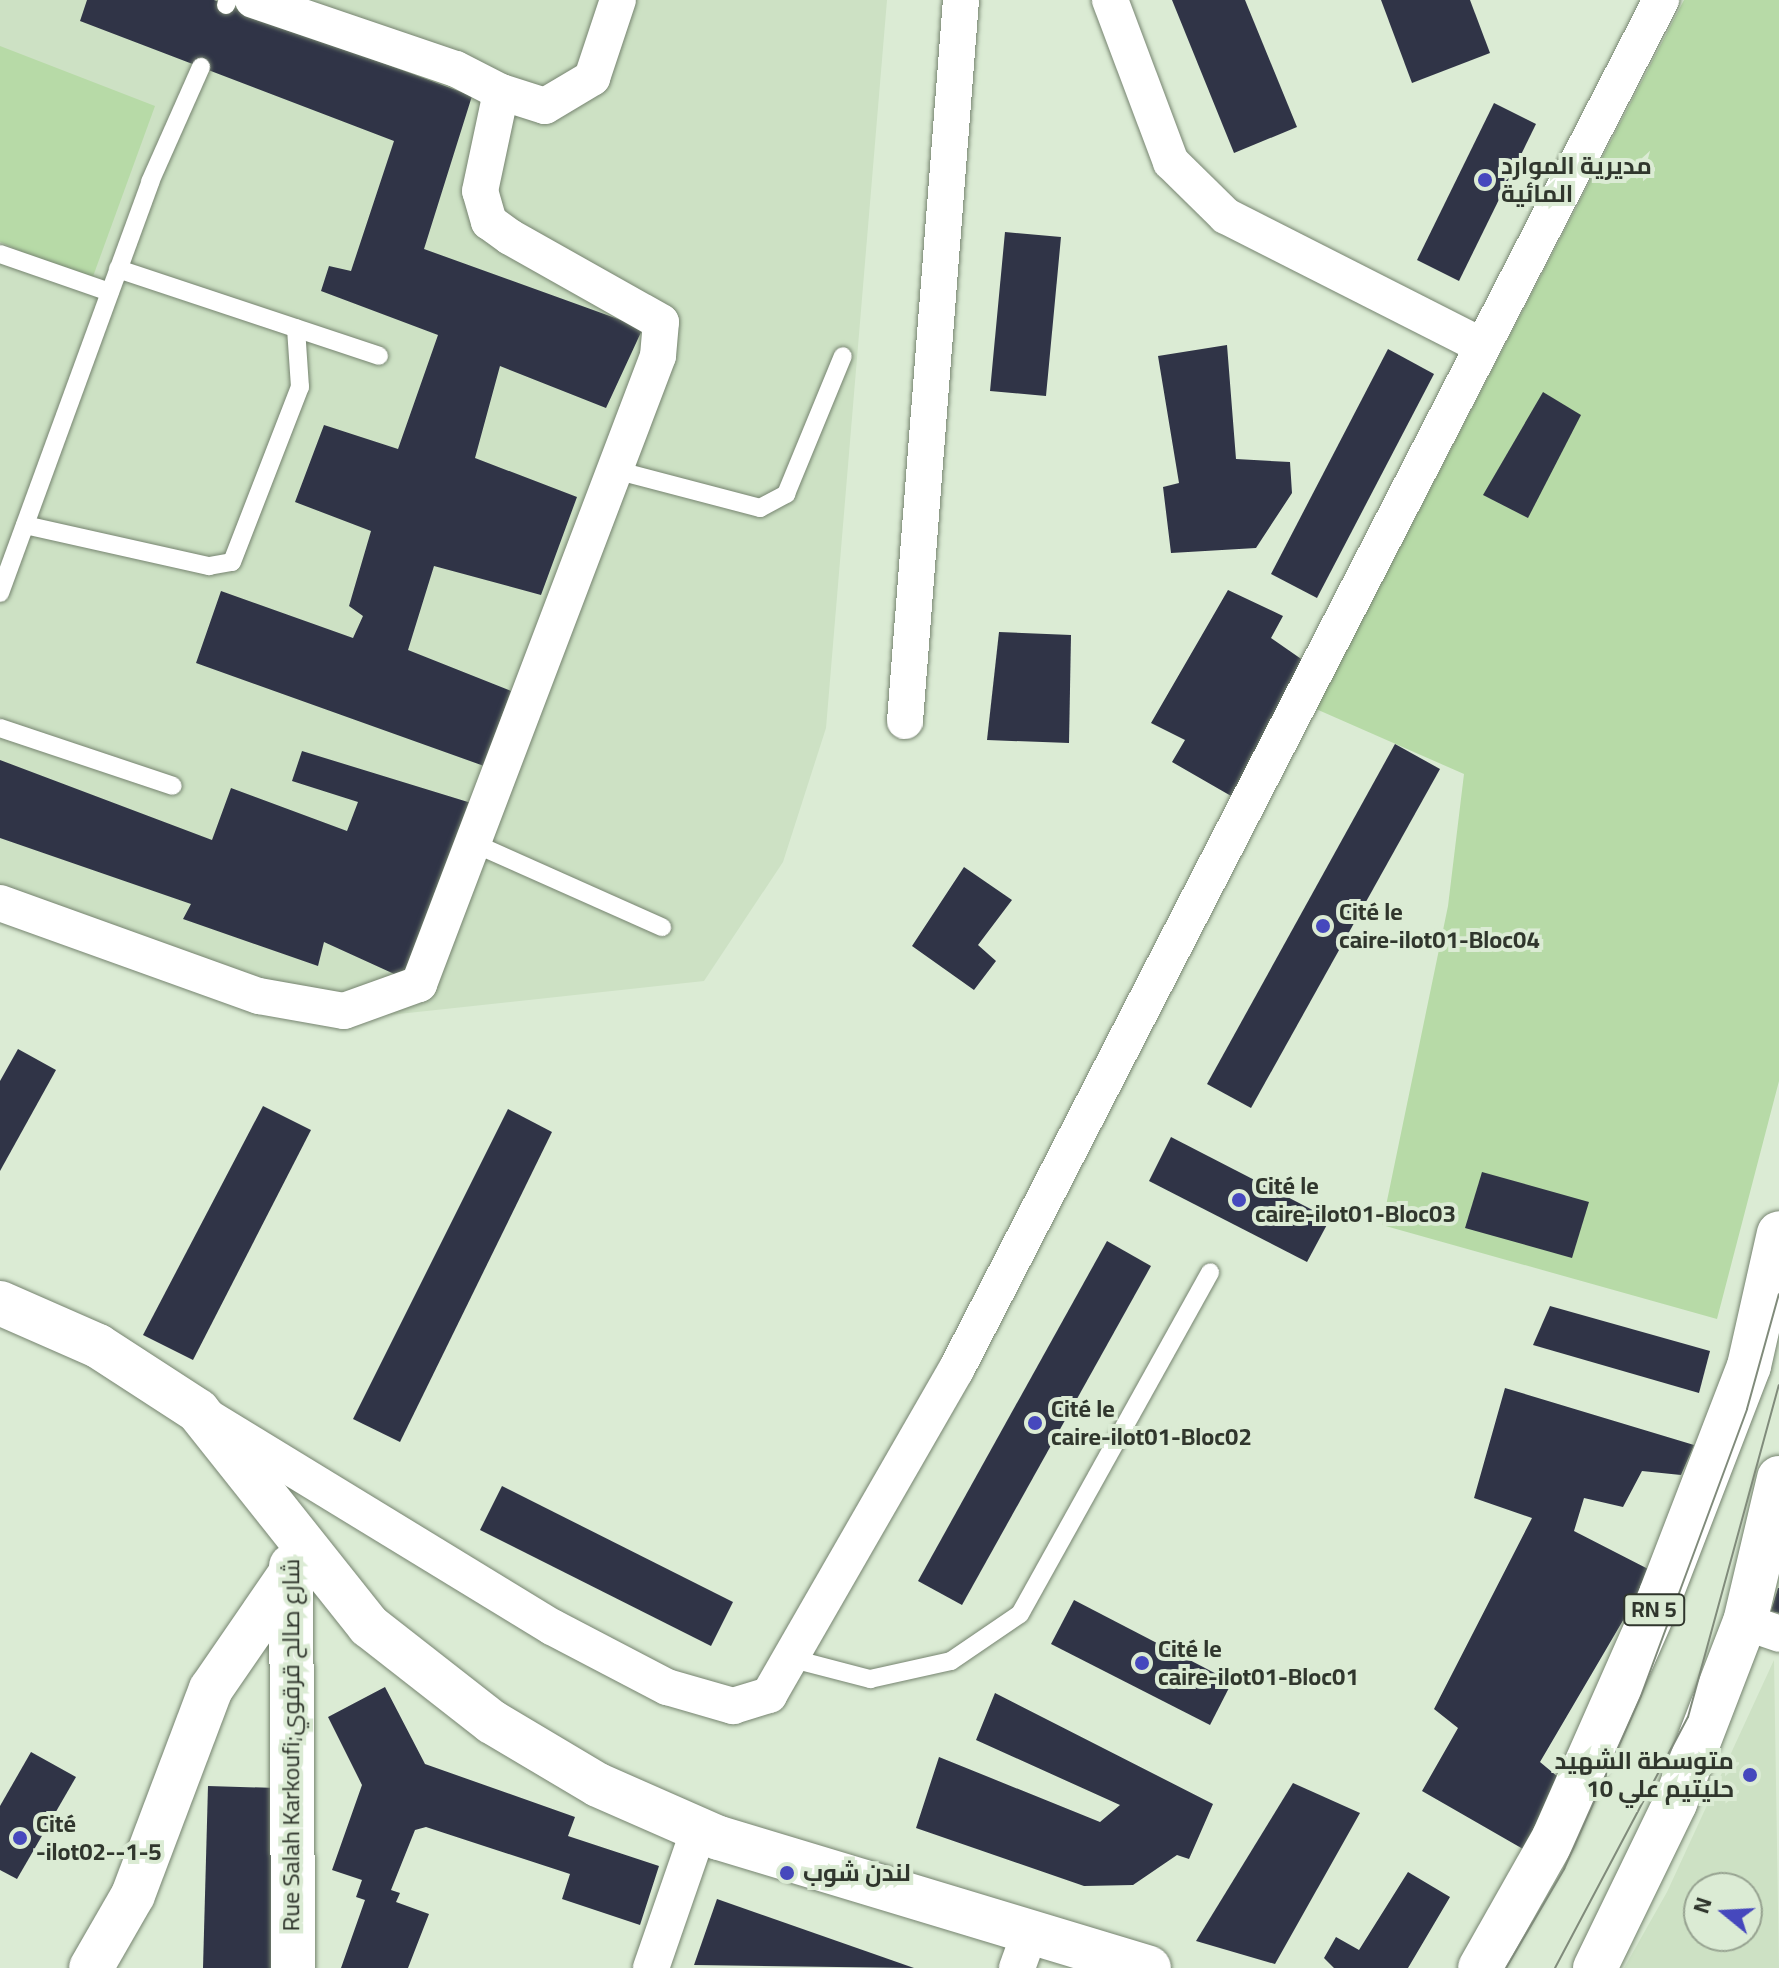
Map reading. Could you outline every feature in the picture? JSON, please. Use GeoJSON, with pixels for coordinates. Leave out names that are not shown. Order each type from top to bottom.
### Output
{"type":"FeatureCollection","features":[{"type":"Feature","properties":{"kind":"street"},"geometry":{"type":"LineString","coordinates":[[236,2],[456,69],[501,92],[545,106],[592,78],[618,0]]}},
{"type":"Feature","properties":{"kind":"street"},"geometry":{"type":"LineString","coordinates":[[905,721],[961,0]]}},
{"type":"Feature","properties":{"kind":"street"},"geometry":{"type":"LineString","coordinates":[[1110,0],[1171,162],[1226,216],[1482,346]]}},
{"type":"Feature","properties":{"kind":"street"},"geometry":{"type":"LineString","coordinates":[[0,1303],[98,1346],[198,1411],[552,1627],[667,1687],[733,1706],[769,1695],[793,1659],[963,1356],[1661,0]]}},
{"type":"Feature","properties":{"kind":"street"},"geometry":{"type":"LineString","coordinates":[[0,903],[259,996],[344,1011],[419,984],[619,471],[658,356],[661,322],[489,222],[480,191],[501,92]]}},
{"type":"Feature","properties":{"kind":"street","name":"RN 5"},"geometry":{"type":"LineString","coordinates":[[1480,1968],[1554,1837],[1661,1594],[1749,1366],[1779,1233]]}},
{"type":"Feature","properties":{"kind":"street"},"geometry":{"type":"LineString","coordinates":[[198,1411],[369,1626],[492,1722],[598,1785],[699,1829],[1023,1950],[1149,1968]]}},
{"type":"Feature","properties":{"kind":"street"},"geometry":{"type":"LineString","coordinates":[[1595,1968],[1762,1628],[1779,1478]]}},
{"type":"Feature","properties":{"kind":"street","name":"Rue Salah Karkoufi;شارع صالح قرقوي"},"geometry":{"type":"LineString","coordinates":[[288,1523],[292,1571],[293,1968]]}},
{"type":"Feature","properties":{"kind":"street"},"geometry":{"type":"LineString","coordinates":[[91,1968],[133,1895],[211,1689],[292,1571]]}},
{"type":"Feature","properties":{"kind":"street"},"geometry":{"type":"LineString","coordinates":[[651,1968],[699,1829]]}},
{"type":"Feature","properties":{"kind":"lane"},"geometry":{"type":"LineString","coordinates":[[0,593],[118,269],[201,67]]}},
{"type":"Feature","properties":{"kind":"lane"},"geometry":{"type":"LineString","coordinates":[[0,254],[110,292]]}},
{"type":"Feature","properties":{"kind":"lane"},"geometry":{"type":"LineString","coordinates":[[118,269],[379,356]]}},
{"type":"Feature","properties":{"kind":"lane"},"geometry":{"type":"LineString","coordinates":[[25,525],[209,566],[232,562],[300,387],[296,328]]}},
{"type":"Feature","properties":{"kind":"lane"},"geometry":{"type":"LineString","coordinates":[[619,471],[760,508],[786,494],[843,356]]}},
{"type":"Feature","properties":{"kind":"lane"},"geometry":{"type":"LineString","coordinates":[[0,728],[173,786]]}},
{"type":"Feature","properties":{"kind":"lane"},"geometry":{"type":"LineString","coordinates":[[473,843],[662,927]]}},
{"type":"Feature","properties":{"kind":"lane"},"geometry":{"type":"LineString","coordinates":[[793,1659],[870,1679],[951,1661],[1020,1614],[1210,1272]]}},
{"type":"Feature","properties":{"kind":"shaded area"},"geometry":{"type":"Polygon","coordinates":[[[0,0],[887,0],[826,728],[783,862],[704,981],[334,1021],[0,921],[0,0]]]}},
{"type":"Feature","properties":{"kind":"shaded area","name":"متوسطة الشهيد حليتيم علي 10"},"geometry":{"type":"Polygon","coordinates":[[[1774,1660],[1779,1968],[1624,1968],[1667,1892],[1774,1660]]]}},
{"type":"Feature","properties":{"kind":"green space"},"geometry":{"type":"Polygon","coordinates":[[[1684,0],[1779,0],[1779,1081],[1717,1319],[1382,1225],[1448,906],[1464,774],[1316,709],[1684,0]]]}},
{"type":"Feature","properties":{"kind":"green space"},"geometry":{"type":"Polygon","coordinates":[[[0,46],[155,106],[91,282],[0,242],[0,46]]]}},
{"type":"Feature","properties":{"kind":"building"},"geometry":{"type":"Polygon","coordinates":[[[87,0],[214,0],[472,96],[424,249],[643,328],[606,408],[500,366],[475,458],[577,497],[541,595],[434,566],[408,650],[511,691],[484,766],[196,663],[221,591],[353,638],[363,616],[349,606],[371,531],[295,502],[324,425],[398,449],[438,335],[321,291],[329,266],[351,271],[394,141],[80,21],[87,0]]]}},
{"type":"Feature","properties":{"kind":"building"},"geometry":{"type":"Polygon","coordinates":[[[1172,0],[1245,0],[1297,127],[1234,153],[1172,0]]]}},
{"type":"Feature","properties":{"kind":"building"},"geometry":{"type":"Polygon","coordinates":[[[1381,0],[1470,0],[1490,53],[1412,83],[1381,0]]]}},
{"type":"Feature","properties":{"kind":"building"},"geometry":{"type":"Polygon","coordinates":[[[1494,103],[1536,124],[1459,281],[1417,260],[1494,103]]]}},
{"type":"Feature","properties":{"kind":"building"},"geometry":{"type":"Polygon","coordinates":[[[1005,232],[1061,237],[1046,396],[990,391],[1005,232]]]}},
{"type":"Feature","properties":{"kind":"building"},"geometry":{"type":"Polygon","coordinates":[[[1227,345],[1236,459],[1290,462],[1292,493],[1256,548],[1171,553],[1163,487],[1179,483],[1158,356],[1227,345]]]}},
{"type":"Feature","properties":{"kind":"building"},"geometry":{"type":"Polygon","coordinates":[[[1388,349],[1434,374],[1317,598],[1271,574],[1388,349]]]}},
{"type":"Feature","properties":{"kind":"building"},"geometry":{"type":"Polygon","coordinates":[[[1543,392],[1581,415],[1528,518],[1483,495],[1543,392]]]}},
{"type":"Feature","properties":{"kind":"building"},"geometry":{"type":"Polygon","coordinates":[[[1228,590],[1283,616],[1271,638],[1307,663],[1245,804],[1172,762],[1185,740],[1151,723],[1228,590]]]}},
{"type":"Feature","properties":{"kind":"building"},"geometry":{"type":"Polygon","coordinates":[[[999,632],[1071,635],[1069,743],[987,740],[999,632]]]}},
{"type":"Feature","properties":{"kind":"building","name":"Cité le caire-ilot01-Bloc04"},"geometry":{"type":"Polygon","coordinates":[[[1395,744],[1440,769],[1251,1108],[1207,1084],[1395,744]]]}},
{"type":"Feature","properties":{"kind":"building"},"geometry":{"type":"Polygon","coordinates":[[[302,751],[481,806],[414,983],[324,942],[318,966],[183,919],[191,904],[0,838],[0,760],[212,840],[231,788],[347,831],[358,802],[292,781],[302,751]]]}},
{"type":"Feature","properties":{"kind":"building"},"geometry":{"type":"Polygon","coordinates":[[[964,867],[1012,900],[978,945],[996,961],[974,990],[912,946],[964,867]]]}},
{"type":"Feature","properties":{"kind":"building"},"geometry":{"type":"Polygon","coordinates":[[[18,1049],[56,1070],[0,1171],[0,1081],[18,1049]]]}},
{"type":"Feature","properties":{"kind":"building"},"geometry":{"type":"Polygon","coordinates":[[[263,1106],[311,1130],[193,1360],[143,1335],[263,1106]]]}},
{"type":"Feature","properties":{"kind":"building"},"geometry":{"type":"Polygon","coordinates":[[[508,1109],[552,1132],[400,1442],[353,1419],[508,1109]]]}},
{"type":"Feature","properties":{"kind":"building","name":"Cité le caire-ilot01-Bloc03"},"geometry":{"type":"Polygon","coordinates":[[[1171,1137],[1330,1219],[1307,1262],[1149,1181],[1171,1137]]]}},
{"type":"Feature","properties":{"kind":"building"},"geometry":{"type":"Polygon","coordinates":[[[1482,1172],[1589,1202],[1572,1258],[1465,1228],[1482,1172]]]}},
{"type":"Feature","properties":{"kind":"building","name":"Cité le caire-ilot01-Bloc02"},"geometry":{"type":"Polygon","coordinates":[[[1107,1241],[1151,1266],[962,1605],[918,1581],[1107,1241]]]}},
{"type":"Feature","properties":{"kind":"building"},"geometry":{"type":"Polygon","coordinates":[[[1550,1306],[1710,1351],[1699,1393],[1533,1345],[1550,1306]]]}},
{"type":"Feature","properties":{"kind":"building"},"geometry":{"type":"Polygon","coordinates":[[[1505,1388],[1694,1445],[1681,1475],[1642,1471],[1623,1507],[1584,1498],[1574,1531],[1652,1571],[1540,1762],[1564,1782],[1523,1849],[1422,1791],[1458,1728],[1434,1709],[1532,1518],[1474,1498],[1505,1388]]]}},
{"type":"Feature","properties":{"kind":"building"},"geometry":{"type":"Polygon","coordinates":[[[502,1486],[733,1602],[711,1646],[480,1530],[502,1486]]]}},
{"type":"Feature","properties":{"kind":"building"},"geometry":{"type":"Polygon","coordinates":[[[1779,1588],[1779,1613],[1771,1611],[1779,1588]]]}},
{"type":"Feature","properties":{"kind":"building","name":"Cité le caire-ilot01-Bloc01"},"geometry":{"type":"Polygon","coordinates":[[[1074,1600],[1232,1682],[1210,1725],[1051,1644],[1074,1600]]]}},
{"type":"Feature","properties":{"kind":"building"},"geometry":{"type":"Polygon","coordinates":[[[385,1687],[425,1764],[575,1817],[568,1836],[659,1866],[640,1925],[562,1899],[570,1874],[426,1827],[415,1830],[391,1890],[400,1893],[396,1902],[429,1914],[408,1968],[341,1968],[365,1900],[356,1897],[362,1880],[332,1870],[362,1785],[328,1717],[385,1687]]]}},
{"type":"Feature","properties":{"kind":"building"},"geometry":{"type":"Polygon","coordinates":[[[995,1693],[1213,1804],[1189,1859],[1177,1855],[1133,1885],[1084,1886],[916,1828],[939,1757],[1100,1822],[1120,1805],[976,1740],[995,1693]]]}},
{"type":"Feature","properties":{"kind":"building","name":"Cité -ilot02--1-5"},"geometry":{"type":"Polygon","coordinates":[[[31,1752],[76,1777],[17,1879],[0,1870],[0,1806],[31,1752]]]}},
{"type":"Feature","properties":{"kind":"building"},"geometry":{"type":"Polygon","coordinates":[[[1293,1783],[1360,1813],[1275,1964],[1196,1941],[1293,1783]]]}},
{"type":"Feature","properties":{"kind":"building"},"geometry":{"type":"Polygon","coordinates":[[[208,1786],[277,1788],[272,1968],[203,1968],[208,1786]]]}},
{"type":"Feature","properties":{"kind":"building"},"geometry":{"type":"Polygon","coordinates":[[[1408,1872],[1450,1897],[1408,1968],[1334,1968],[1324,1958],[1336,1937],[1359,1950],[1408,1872]]]}},
{"type":"Feature","properties":{"kind":"building"},"geometry":{"type":"Polygon","coordinates":[[[717,1899],[914,1968],[694,1965],[717,1899]]]}},
{"type":"Feature","properties":{"kind":"tram line"},"geometry":{"type":"LineString","coordinates":[[1506,1968],[1564,1869],[1641,1696],[1747,1409],[1779,1294]]}},
{"type":"Feature","properties":{"kind":"tram line"},"geometry":{"type":"LineString","coordinates":[[1555,1968],[1688,1717],[1779,1385]]}},
{"type":"Feature","properties":{"kind":"place","name":"مديرية الموارد المائية"},"geometry":{"type":"Point","coordinates":[1485,180]}},
{"type":"Feature","properties":{"kind":"place","name":"Cité le caire-ilot01-Bloc04"},"geometry":{"type":"Point","coordinates":[1323,926]}},
{"type":"Feature","properties":{"kind":"place","name":"Cité le caire-ilot01-Bloc03"},"geometry":{"type":"Point","coordinates":[1239,1200]}},
{"type":"Feature","properties":{"kind":"place","name":"Cité le caire-ilot01-Bloc02"},"geometry":{"type":"Point","coordinates":[1035,1423]}},
{"type":"Feature","properties":{"kind":"place","name":"Cité le caire-ilot01-Bloc01"},"geometry":{"type":"Point","coordinates":[1142,1663]}},
{"type":"Feature","properties":{"kind":"place","name":"متوسطة الشهيد حليتيم علي 10"},"geometry":{"type":"Point","coordinates":[1750,1775]}},
{"type":"Feature","properties":{"kind":"place","name":"Cité -ilot02--1-5"},"geometry":{"type":"Point","coordinates":[20,1838]}},
{"type":"Feature","properties":{"kind":"place","name":"لندن شوب"},"geometry":{"type":"Point","coordinates":[787,1873]}}]}
